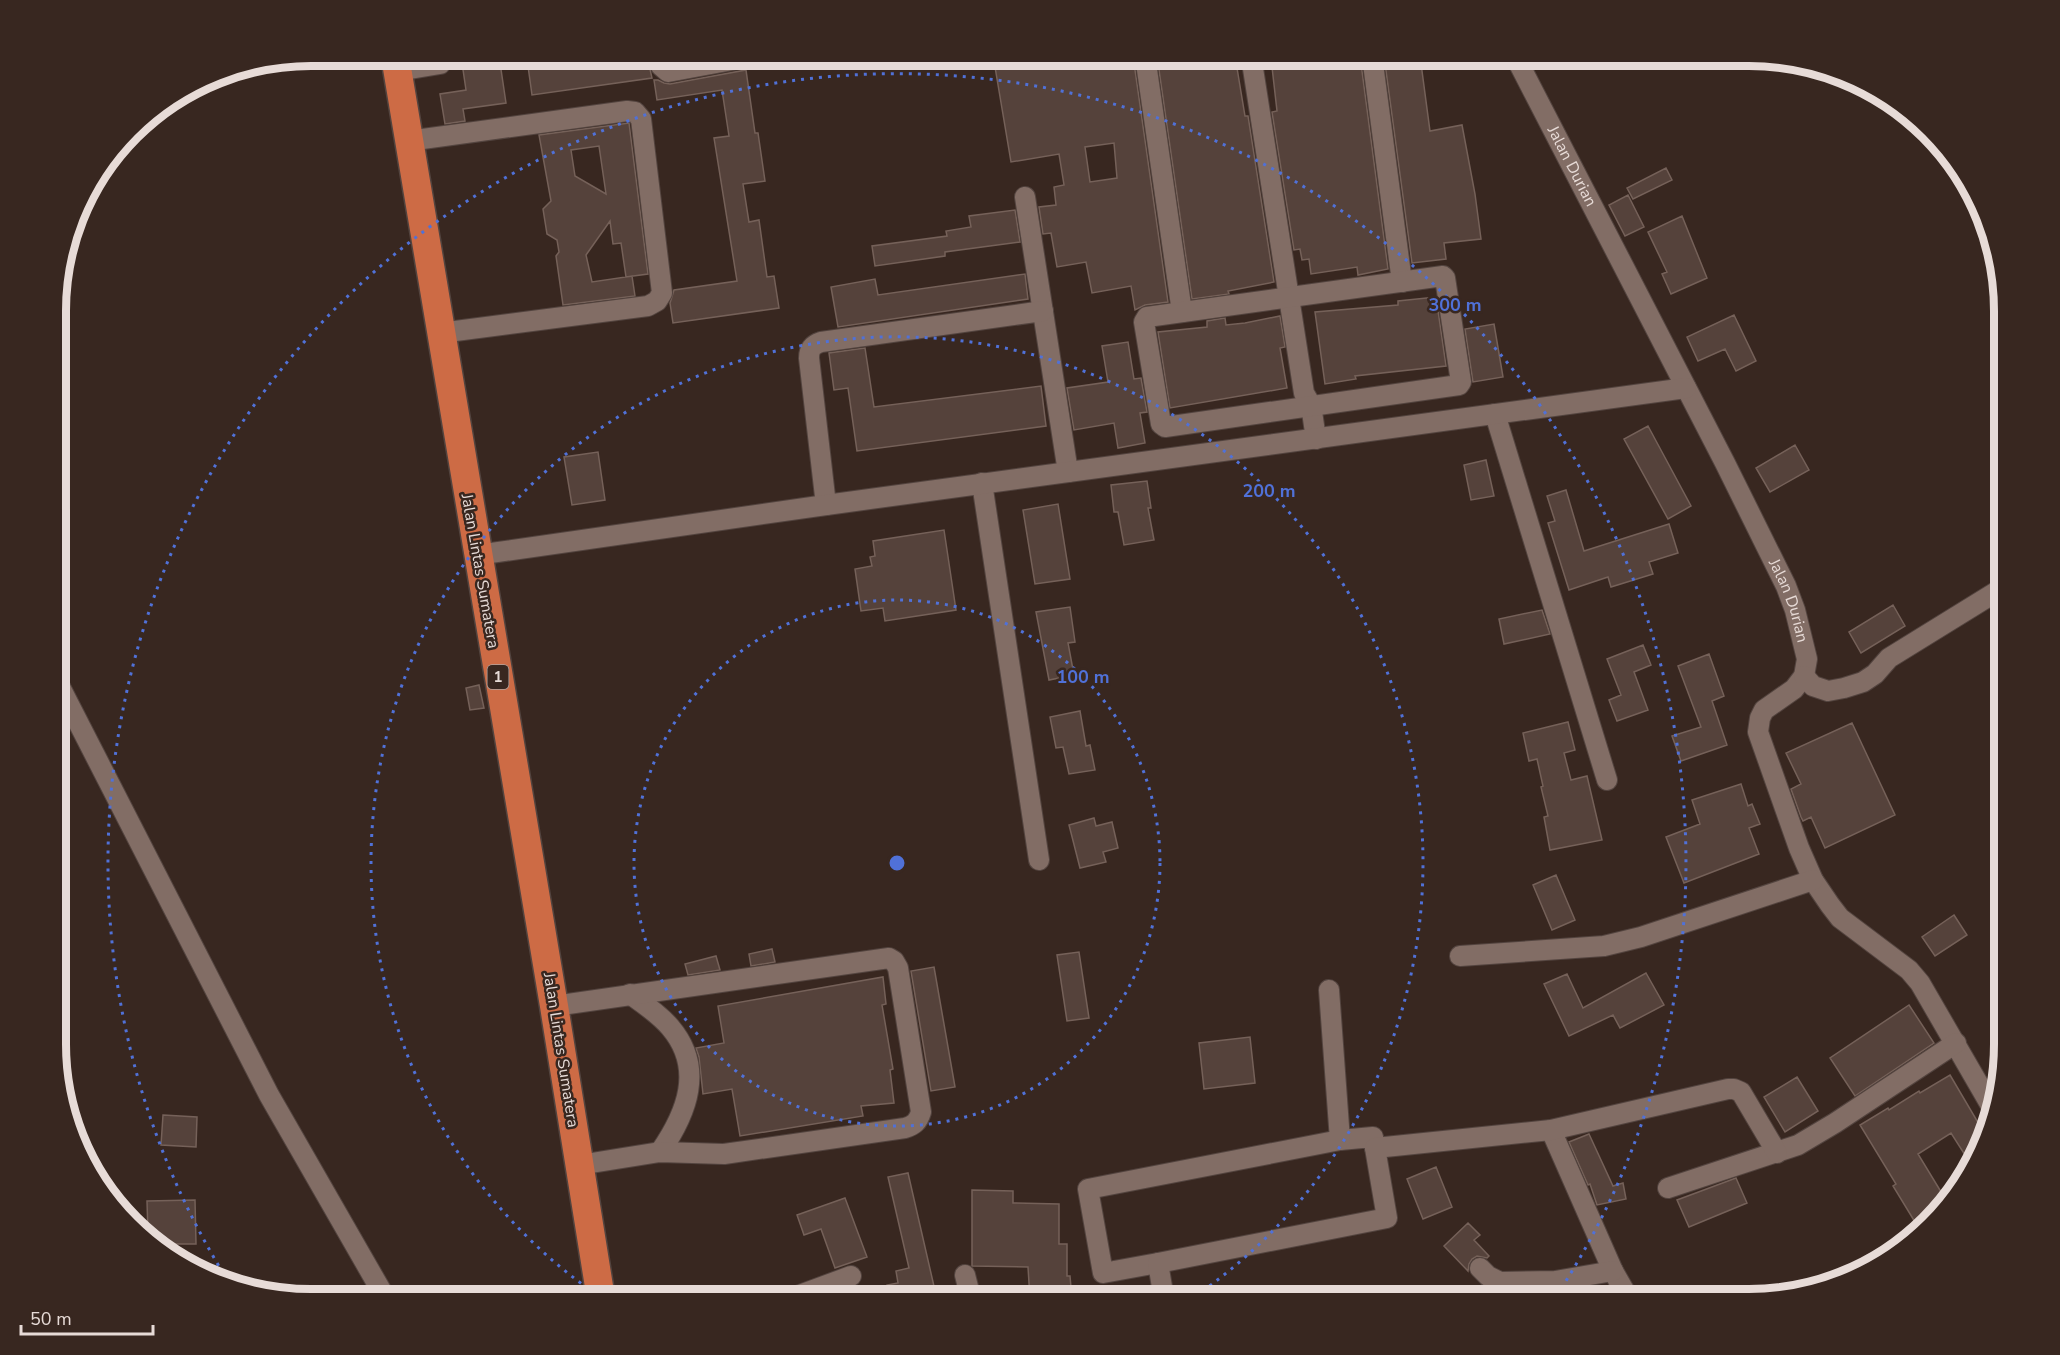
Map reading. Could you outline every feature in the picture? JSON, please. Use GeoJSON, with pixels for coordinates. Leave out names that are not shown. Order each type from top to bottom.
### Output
{"type":"FeatureCollection","features":[{"type":"Feature","properties":{"kind":"highway","name":"Jalan Lintas Sumatera"},"geometry":{"type":"LineString","coordinates":[[396,66],[599,1289]]}},
{"type":"Feature","properties":{"kind":"street"},"geometry":{"type":"LineString","coordinates":[[661,66],[668,72],[700,66]]}},
{"type":"Feature","properties":{"kind":"street"},"geometry":{"type":"LineString","coordinates":[[1146,66],[1182,312]]}},
{"type":"Feature","properties":{"kind":"street"},"geometry":{"type":"LineString","coordinates":[[1253,66],[1294,297]]}},
{"type":"Feature","properties":{"kind":"street"},"geometry":{"type":"LineString","coordinates":[[1264,66],[1304,393],[1311,405],[1316,439]]}},
{"type":"Feature","properties":{"kind":"street"},"geometry":{"type":"LineString","coordinates":[[1373,66],[1402,282]]}},
{"type":"Feature","properties":{"kind":"street","name":"Jalan Durian"},"geometry":{"type":"LineString","coordinates":[[1520,66],[1786,586],[1795,610],[1807,659],[1804,676]]}},
{"type":"Feature","properties":{"kind":"street"},"geometry":{"type":"LineString","coordinates":[[408,141],[627,111],[635,112],[641,119],[662,293],[657,301],[648,306],[440,333]]}},
{"type":"Feature","properties":{"kind":"street"},"geometry":{"type":"LineString","coordinates":[[1025,197],[1068,472]]}},
{"type":"Feature","properties":{"kind":"street"},"geometry":{"type":"LineString","coordinates":[[1444,277],[1460,384],[1162,426],[1144,322],[1150,316],[1182,312],[1444,277]]}},
{"type":"Feature","properties":{"kind":"street"},"geometry":{"type":"LineString","coordinates":[[826,505],[809,358],[809,351],[814,344],[1043,311]]}},
{"type":"Feature","properties":{"kind":"street"},"geometry":{"type":"LineString","coordinates":[[477,555],[982,483],[1686,388]]}},
{"type":"Feature","properties":{"kind":"street"},"geometry":{"type":"LineString","coordinates":[[1495,414],[1607,780]]}},
{"type":"Feature","properties":{"kind":"street"},"geometry":{"type":"LineString","coordinates":[[982,483],[1039,860]]}},
{"type":"Feature","properties":{"kind":"street"},"geometry":{"type":"LineString","coordinates":[[1988,1097],[1920,983],[1909,969],[1840,918],[1813,880],[1792,831],[1758,732],[1764,710],[1794,689],[1804,676],[1813,686],[1828,691],[1863,682],[1875,674],[1889,658],[1994,593]]}},
{"type":"Feature","properties":{"kind":"street"},"geometry":{"type":"LineString","coordinates":[[66,699],[269,1095],[380,1289]]}},
{"type":"Feature","properties":{"kind":"street"},"geometry":{"type":"LineString","coordinates":[[1460,956],[1604,946],[1641,937],[1813,880]]}},
{"type":"Feature","properties":{"kind":"street"},"geometry":{"type":"LineString","coordinates":[[554,1006],[882,957],[889,958],[898,968],[921,1112],[919,1120],[914,1125],[905,1128],[724,1154],[660,1152],[579,1165]]}},
{"type":"Feature","properties":{"kind":"street"},"geometry":{"type":"LineString","coordinates":[[1329,990],[1340,1140]]}},
{"type":"Feature","properties":{"kind":"street"},"geometry":{"type":"LineString","coordinates":[[630,994],[655,1012],[671,1028],[682,1046],[689,1069],[689,1094],[681,1120],[660,1152]]}},
{"type":"Feature","properties":{"kind":"street"},"geometry":{"type":"LineString","coordinates":[[1668,1188],[1798,1145],[1956,1042]]}},
{"type":"Feature","properties":{"kind":"street"},"geometry":{"type":"LineString","coordinates":[[1375,1148],[1551,1130],[1734,1089],[1741,1092],[1778,1153]]}},
{"type":"Feature","properties":{"kind":"street"},"geometry":{"type":"LineString","coordinates":[[1551,1130],[1613,1271],[1623,1289]]}},
{"type":"Feature","properties":{"kind":"street"},"geometry":{"type":"LineString","coordinates":[[1373,1137],[1387,1218],[1103,1273],[1088,1189],[1340,1140],[1373,1137]]}},
{"type":"Feature","properties":{"kind":"street"},"geometry":{"type":"LineString","coordinates":[[1158,1263],[1162,1289]]}},
{"type":"Feature","properties":{"kind":"street"},"geometry":{"type":"LineString","coordinates":[[1480,1268],[1488,1276],[1500,1282],[1555,1281],[1613,1271]]}},
{"type":"Feature","properties":{"kind":"street"},"geometry":{"type":"LineString","coordinates":[[965,1275],[968,1289]]}},
{"type":"Feature","properties":{"kind":"street"},"geometry":{"type":"LineString","coordinates":[[816,1289],[850,1276]]}},
{"type":"Feature","properties":{"kind":"building"},"geometry":{"type":"Polygon","coordinates":[[[462,66],[500,66],[506,103],[463,109],[465,121],[445,124],[440,94],[466,90],[462,66]]]}},
{"type":"Feature","properties":{"kind":"building"},"geometry":{"type":"Polygon","coordinates":[[[528,66],[649,66],[652,78],[532,95],[528,66]]]}},
{"type":"Feature","properties":{"kind":"building"},"geometry":{"type":"Polygon","coordinates":[[[995,66],[1134,66],[1168,302],[1145,305],[1135,310],[1131,286],[1092,293],[1086,262],[1057,267],[1051,233],[1043,234],[1039,207],[1056,205],[1054,187],[1064,185],[1059,154],[1011,162],[995,66]],[[1114,143],[1085,147],[1090,182],[1117,178],[1114,143]]]}},
{"type":"Feature","properties":{"kind":"building"},"geometry":{"type":"Polygon","coordinates":[[[1158,66],[1237,66],[1245,116],[1248,116],[1274,282],[1228,291],[1229,294],[1192,299],[1158,66]]]}},
{"type":"Feature","properties":{"kind":"building"},"geometry":{"type":"Polygon","coordinates":[[[1361,66],[1388,269],[1358,275],[1357,267],[1311,274],[1309,259],[1302,260],[1300,249],[1294,250],[1272,112],[1277,111],[1272,67],[1361,66]]]}},
{"type":"Feature","properties":{"kind":"building"},"geometry":{"type":"Polygon","coordinates":[[[1385,66],[1421,66],[1430,131],[1462,125],[1475,194],[1481,239],[1444,243],[1446,259],[1412,263],[1385,66]]]}},
{"type":"Feature","properties":{"kind":"building"},"geometry":{"type":"Polygon","coordinates":[[[746,70],[765,181],[743,184],[749,222],[759,220],[767,277],[774,276],[779,308],[673,323],[670,303],[674,290],[737,281],[714,138],[729,136],[722,90],[657,100],[654,80],[670,84],[746,70]]]}},
{"type":"Feature","properties":{"kind":"building"},"geometry":{"type":"Polygon","coordinates":[[[629,123],[648,274],[632,276],[635,296],[563,305],[556,256],[559,252],[557,240],[547,234],[543,209],[551,201],[539,135],[629,123]],[[599,146],[571,150],[575,176],[606,194],[599,146]],[[610,221],[586,255],[592,282],[626,277],[621,243],[613,244],[610,221]]]}},
{"type":"Feature","properties":{"kind":"building"},"geometry":{"type":"Polygon","coordinates":[[[1666,168],[1672,180],[1633,199],[1627,188],[1666,168]]]}},
{"type":"Feature","properties":{"kind":"building"},"geometry":{"type":"Polygon","coordinates":[[[1628,195],[1644,227],[1625,236],[1609,205],[1628,195]]]}},
{"type":"Feature","properties":{"kind":"building"},"geometry":{"type":"Polygon","coordinates":[[[1015,210],[1020,242],[945,252],[945,256],[875,266],[872,246],[947,236],[946,231],[971,227],[969,216],[1015,210]]]}},
{"type":"Feature","properties":{"kind":"building"},"geometry":{"type":"Polygon","coordinates":[[[1682,216],[1707,278],[1671,294],[1662,274],[1667,272],[1648,232],[1682,216]]]}},
{"type":"Feature","properties":{"kind":"building"},"geometry":{"type":"Polygon","coordinates":[[[1025,274],[1028,299],[838,327],[831,287],[875,279],[878,295],[1025,274]]]}},
{"type":"Feature","properties":{"kind":"building"},"geometry":{"type":"Polygon","coordinates":[[[1436,297],[1446,366],[1355,376],[1356,379],[1325,384],[1315,312],[1398,305],[1398,301],[1436,297]]]}},
{"type":"Feature","properties":{"kind":"building"},"geometry":{"type":"Polygon","coordinates":[[[1734,315],[1756,361],[1736,371],[1725,349],[1698,361],[1687,337],[1734,315]]]}},
{"type":"Feature","properties":{"kind":"building"},"geometry":{"type":"Polygon","coordinates":[[[1280,316],[1285,347],[1280,348],[1287,388],[1170,408],[1158,332],[1207,327],[1207,321],[1225,318],[1226,325],[1280,316]]]}},
{"type":"Feature","properties":{"kind":"building"},"geometry":{"type":"Polygon","coordinates":[[[1494,324],[1503,377],[1473,382],[1465,329],[1494,324]]]}},
{"type":"Feature","properties":{"kind":"building"},"geometry":{"type":"Polygon","coordinates":[[[1128,342],[1134,379],[1141,378],[1147,412],[1140,413],[1145,443],[1118,448],[1114,423],[1074,430],[1067,388],[1108,382],[1102,346],[1128,342]]]}},
{"type":"Feature","properties":{"kind":"building"},"geometry":{"type":"Polygon","coordinates":[[[865,348],[874,407],[1041,386],[1046,426],[857,451],[848,388],[834,390],[829,353],[865,348]]]}},
{"type":"Feature","properties":{"kind":"building"},"geometry":{"type":"Polygon","coordinates":[[[1648,426],[1691,506],[1668,519],[1624,439],[1648,426]]]}},
{"type":"Feature","properties":{"kind":"building"},"geometry":{"type":"Polygon","coordinates":[[[1795,445],[1809,470],[1770,492],[1756,468],[1795,445]]]}},
{"type":"Feature","properties":{"kind":"building"},"geometry":{"type":"Polygon","coordinates":[[[598,452],[605,500],[572,505],[564,457],[598,452]]]}},
{"type":"Feature","properties":{"kind":"building"},"geometry":{"type":"Polygon","coordinates":[[[1486,460],[1494,496],[1471,500],[1464,465],[1486,460]]]}},
{"type":"Feature","properties":{"kind":"building"},"geometry":{"type":"Polygon","coordinates":[[[1147,481],[1151,508],[1148,508],[1154,540],[1124,545],[1118,512],[1114,512],[1111,485],[1147,481]]]}},
{"type":"Feature","properties":{"kind":"building"},"geometry":{"type":"Polygon","coordinates":[[[1566,490],[1584,551],[1669,524],[1678,553],[1649,562],[1653,574],[1611,587],[1608,577],[1569,590],[1548,523],[1555,521],[1547,496],[1566,490]]]}},
{"type":"Feature","properties":{"kind":"building"},"geometry":{"type":"Polygon","coordinates":[[[1058,504],[1070,579],[1035,584],[1023,510],[1058,504]]]}},
{"type":"Feature","properties":{"kind":"building"},"geometry":{"type":"Polygon","coordinates":[[[944,530],[956,610],[885,621],[883,608],[861,611],[855,569],[872,566],[870,557],[875,556],[873,541],[944,530]]]}},
{"type":"Feature","properties":{"kind":"building"},"geometry":{"type":"Polygon","coordinates":[[[1893,605],[1905,626],[1861,653],[1849,632],[1893,605]]]}},
{"type":"Feature","properties":{"kind":"building"},"geometry":{"type":"Polygon","coordinates":[[[1070,607],[1075,642],[1068,643],[1074,675],[1049,680],[1036,612],[1070,607]]]}},
{"type":"Feature","properties":{"kind":"building"},"geometry":{"type":"Polygon","coordinates":[[[1542,610],[1550,634],[1504,644],[1499,619],[1542,610]]]}},
{"type":"Feature","properties":{"kind":"building"},"geometry":{"type":"Polygon","coordinates":[[[1643,645],[1651,665],[1634,672],[1648,710],[1617,721],[1609,700],[1621,695],[1607,659],[1643,645]]]}},
{"type":"Feature","properties":{"kind":"building"},"geometry":{"type":"Polygon","coordinates":[[[1709,654],[1724,696],[1712,701],[1727,745],[1681,761],[1672,736],[1701,727],[1678,666],[1709,654]]]}},
{"type":"Feature","properties":{"kind":"building"},"geometry":{"type":"Polygon","coordinates":[[[479,685],[484,708],[470,710],[466,688],[479,685]]]}},
{"type":"Feature","properties":{"kind":"building"},"geometry":{"type":"Polygon","coordinates":[[[1080,711],[1086,746],[1090,745],[1095,770],[1069,774],[1063,747],[1056,748],[1050,717],[1080,711]]]}},
{"type":"Feature","properties":{"kind":"building"},"geometry":{"type":"Polygon","coordinates":[[[1568,722],[1575,750],[1564,753],[1571,780],[1587,776],[1602,840],[1550,850],[1544,817],[1548,816],[1537,759],[1529,761],[1523,733],[1568,722]]]}},
{"type":"Feature","properties":{"kind":"building"},"geometry":{"type":"Polygon","coordinates":[[[1852,723],[1895,815],[1825,848],[1811,817],[1803,821],[1801,817],[1791,789],[1801,784],[1786,753],[1852,723]]]}},
{"type":"Feature","properties":{"kind":"building"},"geometry":{"type":"Polygon","coordinates":[[[1741,784],[1748,806],[1752,804],[1760,824],[1749,828],[1759,854],[1684,883],[1666,837],[1700,824],[1692,800],[1741,784]]]}},
{"type":"Feature","properties":{"kind":"building"},"geometry":{"type":"Polygon","coordinates":[[[1094,818],[1096,826],[1112,822],[1118,848],[1103,852],[1106,862],[1080,868],[1069,825],[1094,818]]]}},
{"type":"Feature","properties":{"kind":"building"},"geometry":{"type":"Polygon","coordinates":[[[1556,875],[1575,920],[1552,930],[1533,885],[1556,875]]]}},
{"type":"Feature","properties":{"kind":"building"},"geometry":{"type":"Polygon","coordinates":[[[1954,915],[1967,935],[1935,956],[1922,937],[1954,915]]]}},
{"type":"Feature","properties":{"kind":"building"},"geometry":{"type":"Polygon","coordinates":[[[772,949],[775,962],[751,966],[749,954],[772,949]]]}},
{"type":"Feature","properties":{"kind":"building"},"geometry":{"type":"Polygon","coordinates":[[[1079,952],[1089,1018],[1067,1021],[1057,955],[1079,952]]]}},
{"type":"Feature","properties":{"kind":"building"},"geometry":{"type":"Polygon","coordinates":[[[716,956],[720,970],[688,975],[685,964],[716,956]]]}},
{"type":"Feature","properties":{"kind":"building"},"geometry":{"type":"Polygon","coordinates":[[[934,967],[955,1087],[931,1091],[911,971],[934,967]]]}},
{"type":"Feature","properties":{"kind":"building"},"geometry":{"type":"Polygon","coordinates":[[[1646,973],[1664,1005],[1620,1028],[1613,1015],[1569,1036],[1544,984],[1567,974],[1583,1008],[1646,973]]]}},
{"type":"Feature","properties":{"kind":"building"},"geometry":{"type":"Polygon","coordinates":[[[883,977],[886,1004],[882,1005],[893,1069],[890,1070],[894,1103],[861,1106],[863,1116],[740,1136],[732,1089],[703,1094],[696,1048],[724,1043],[718,1006],[883,977]]]}},
{"type":"Feature","properties":{"kind":"building"},"geometry":{"type":"Polygon","coordinates":[[[1909,1005],[1934,1043],[1855,1096],[1830,1058],[1909,1005]]]}},
{"type":"Feature","properties":{"kind":"building"},"geometry":{"type":"Polygon","coordinates":[[[1250,1037],[1255,1083],[1204,1089],[1199,1043],[1250,1037]]]}},
{"type":"Feature","properties":{"kind":"building"},"geometry":{"type":"Polygon","coordinates":[[[1950,1075],[1980,1126],[1967,1157],[1951,1133],[1918,1154],[1942,1194],[1916,1223],[1893,1186],[1896,1184],[1860,1125],[1919,1091],[1920,1093],[1950,1075]]]}},
{"type":"Feature","properties":{"kind":"building"},"geometry":{"type":"Polygon","coordinates":[[[1797,1077],[1818,1111],[1785,1132],[1764,1097],[1797,1077]]]}},
{"type":"Feature","properties":{"kind":"building"},"geometry":{"type":"Polygon","coordinates":[[[163,1115],[197,1117],[196,1147],[161,1145],[163,1115]]]}},
{"type":"Feature","properties":{"kind":"building"},"geometry":{"type":"Polygon","coordinates":[[[1589,1134],[1613,1186],[1623,1183],[1626,1199],[1597,1205],[1590,1184],[1588,1185],[1569,1142],[1589,1134]]]}},
{"type":"Feature","properties":{"kind":"building"},"geometry":{"type":"Polygon","coordinates":[[[1436,1167],[1452,1207],[1423,1219],[1407,1179],[1436,1167]]]}},
{"type":"Feature","properties":{"kind":"building"},"geometry":{"type":"Polygon","coordinates":[[[908,1173],[935,1289],[888,1289],[887,1285],[898,1283],[896,1271],[909,1268],[888,1177],[908,1173]]]}},
{"type":"Feature","properties":{"kind":"building"},"geometry":{"type":"Polygon","coordinates":[[[1736,1178],[1747,1203],[1689,1227],[1677,1200],[1736,1178]]]}},
{"type":"Feature","properties":{"kind":"building"},"geometry":{"type":"Polygon","coordinates":[[[972,1190],[1013,1191],[1013,1203],[1059,1204],[1059,1244],[1067,1244],[1067,1276],[1070,1276],[1071,1289],[1029,1289],[1028,1267],[972,1266],[972,1190]]]}},
{"type":"Feature","properties":{"kind":"building"},"geometry":{"type":"Polygon","coordinates":[[[845,1198],[867,1257],[835,1268],[821,1229],[804,1235],[797,1215],[845,1198]]]}},
{"type":"Feature","properties":{"kind":"building"},"geometry":{"type":"Polygon","coordinates":[[[195,1200],[196,1244],[170,1244],[149,1228],[147,1201],[195,1200]]]}},
{"type":"Feature","properties":{"kind":"building"},"geometry":{"type":"Polygon","coordinates":[[[1468,1223],[1480,1235],[1474,1240],[1489,1256],[1487,1258],[1477,1256],[1472,1259],[1468,1271],[1444,1246],[1468,1223]]]}}]}
